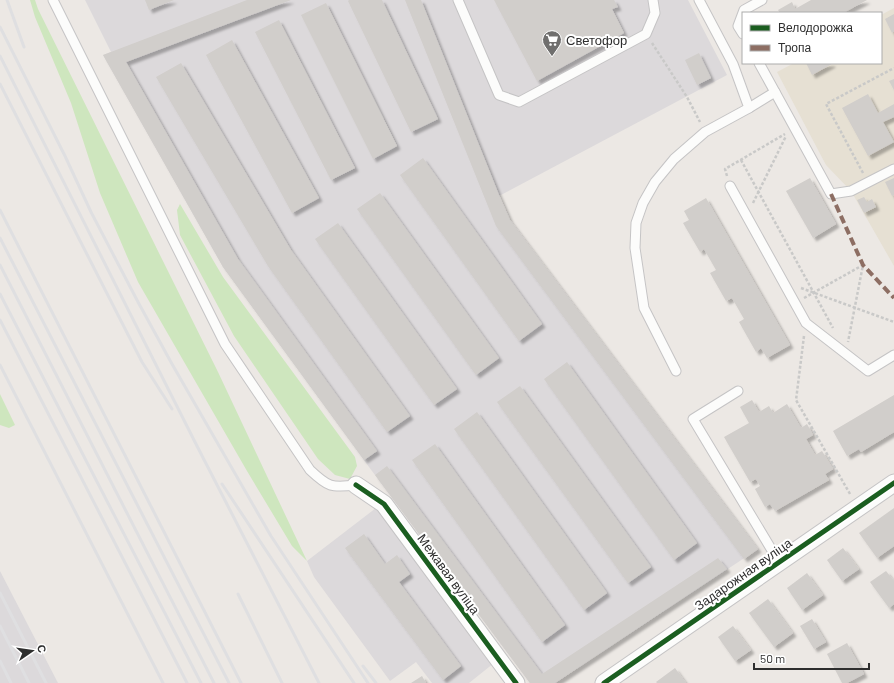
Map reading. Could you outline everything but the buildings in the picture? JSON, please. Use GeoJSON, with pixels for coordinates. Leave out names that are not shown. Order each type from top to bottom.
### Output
{"type":"FeatureCollection","features":[{"type":"Feature","properties":{"kind":"street","name":"Задарожная вуліца"},"geometry":{"type":"LineString","coordinates":[[604,683],[894,483]]}},
{"type":"Feature","properties":{"kind":"street","name":"Межавая вуліца"},"geometry":{"type":"LineString","coordinates":[[356,485],[384,504],[516,683]]}},
{"type":"Feature","properties":{"kind":"lane"},"geometry":{"type":"LineString","coordinates":[[52,0],[225,344],[310,470],[324,483],[339,487],[356,485]]}},
{"type":"Feature","properties":{"kind":"lane"},"geometry":{"type":"LineString","coordinates":[[458,0],[499,95],[519,102],[646,34],[655,13],[653,0]]}},
{"type":"Feature","properties":{"kind":"lane"},"geometry":{"type":"LineString","coordinates":[[699,0],[733,64],[749,108]]}},
{"type":"Feature","properties":{"kind":"lane"},"geometry":{"type":"LineString","coordinates":[[743,12],[744,10],[762,0]]}},
{"type":"Feature","properties":{"kind":"lane"},"geometry":{"type":"LineString","coordinates":[[742,15],[738,26],[742,32]]}},
{"type":"Feature","properties":{"kind":"lane"},"geometry":{"type":"LineString","coordinates":[[760,64],[831,194],[851,190],[894,169]]}},
{"type":"Feature","properties":{"kind":"lane"},"geometry":{"type":"LineString","coordinates":[[676,371],[644,308],[635,248],[636,223],[643,203],[655,182],[674,159],[705,132],[776,92]]}},
{"type":"Feature","properties":{"kind":"lane"},"geometry":{"type":"LineString","coordinates":[[730,186],[806,324],[868,371],[894,355]]}},
{"type":"Feature","properties":{"kind":"lane"},"geometry":{"type":"LineString","coordinates":[[738,391],[693,419],[779,562]]}},
{"type":"Feature","properties":{"kind":"path"},"geometry":{"type":"LineString","coordinates":[[646,34],[687,97],[705,132]]}},
{"type":"Feature","properties":{"kind":"path"},"geometry":{"type":"LineString","coordinates":[[868,182],[826,104],[894,68]]}},
{"type":"Feature","properties":{"kind":"path"},"geometry":{"type":"LineString","coordinates":[[730,186],[725,169],[788,133],[747,216]]}},
{"type":"Feature","properties":{"kind":"path"},"geometry":{"type":"LineString","coordinates":[[741,160],[836,331]]}},
{"type":"Feature","properties":{"kind":"path"},"geometry":{"type":"LineString","coordinates":[[795,303],[863,265],[846,354]]}},
{"type":"Feature","properties":{"kind":"path"},"geometry":{"type":"LineString","coordinates":[[783,281],[894,322]]}},
{"type":"Feature","properties":{"kind":"path"},"geometry":{"type":"LineString","coordinates":[[806,324],[796,400],[858,508]]}},
{"type":"Feature","properties":{"kind":"shaded area"},"geometry":{"type":"Polygon","coordinates":[[[85,0],[688,0],[727,75],[499,196],[510,220],[758,549],[555,683],[530,683],[369,467],[223,267],[103,55],[111,52],[85,0]]]}},
{"type":"Feature","properties":{"kind":"shaded area"},"geometry":{"type":"Polygon","coordinates":[[[894,8],[894,266],[851,191],[826,165],[777,72],[792,64],[882,64],[882,14],[894,8]]]}},
{"type":"Feature","properties":{"kind":"shaded area"},"geometry":{"type":"Polygon","coordinates":[[[376,508],[494,663],[469,683],[432,683],[416,662],[390,681],[314,577],[307,561],[376,508]]]}},
{"type":"Feature","properties":{"kind":"shaded area"},"geometry":{"type":"Polygon","coordinates":[[[0,571],[58,683],[0,683],[0,571]]]}},
{"type":"Feature","properties":{"kind":"green space"},"geometry":{"type":"Polygon","coordinates":[[[30,0],[35,0],[38,9],[218,372],[307,561],[292,546],[138,282],[100,193],[71,103],[35,17],[30,0]]]}},
{"type":"Feature","properties":{"kind":"green space"},"geometry":{"type":"Polygon","coordinates":[[[180,204],[223,277],[355,457],[357,466],[350,479],[335,475],[318,459],[234,336],[180,235],[177,210],[180,204]]]}},
{"type":"Feature","properties":{"kind":"green space"},"geometry":{"type":"Polygon","coordinates":[[[0,394],[15,425],[9,428],[0,425],[0,394]]]}},
{"type":"Feature","properties":{"kind":"railway"},"geometry":{"type":"LineString","coordinates":[[7,0],[24,47]]}},
{"type":"Feature","properties":{"kind":"railway"},"geometry":{"type":"LineString","coordinates":[[0,27],[65,156],[91,212],[172,364],[271,536],[368,683]]}},
{"type":"Feature","properties":{"kind":"railway"},"geometry":{"type":"LineString","coordinates":[[0,56],[197,446],[319,683]]}},
{"type":"Feature","properties":{"kind":"railway"},"geometry":{"type":"LineString","coordinates":[[0,84],[142,362],[172,409]]}},
{"type":"Feature","properties":{"kind":"railway"},"geometry":{"type":"LineString","coordinates":[[0,210],[241,683]]}},
{"type":"Feature","properties":{"kind":"railway"},"geometry":{"type":"LineString","coordinates":[[0,238],[229,683]]}},
{"type":"Feature","properties":{"kind":"railway"},"geometry":{"type":"LineString","coordinates":[[0,265],[214,683]]}},
{"type":"Feature","properties":{"kind":"railway"},"geometry":{"type":"LineString","coordinates":[[0,294],[201,683]]}},
{"type":"Feature","properties":{"kind":"railway"},"geometry":{"type":"LineString","coordinates":[[0,320],[187,683]]}},
{"type":"Feature","properties":{"kind":"railway"},"geometry":{"type":"LineString","coordinates":[[0,365],[163,683]]}},
{"type":"Feature","properties":{"kind":"railway"},"geometry":{"type":"LineString","coordinates":[[222,484],[354,683]]}},
{"type":"Feature","properties":{"kind":"railway"},"geometry":{"type":"LineString","coordinates":[[0,593],[46,683]]}},
{"type":"Feature","properties":{"kind":"railway"},"geometry":{"type":"LineString","coordinates":[[238,594],[282,683]]}},
{"type":"Feature","properties":{"kind":"railway"},"geometry":{"type":"LineString","coordinates":[[0,626],[29,683]]}},
{"type":"Feature","properties":{"kind":"railway"},"geometry":{"type":"LineString","coordinates":[[0,661],[11,683]]}},
{"type":"Feature","properties":{"kind":"railway"},"geometry":{"type":"LineString","coordinates":[[363,666],[376,683]]}},
{"type":"Feature","properties":{"kind":"marked path"},"geometry":{"type":"LineString","coordinates":[[831,194],[863,265],[894,298]]}},
{"type":"Feature","properties":{"kind":"cycle path"},"geometry":{"type":"LineString","coordinates":[[604,683],[894,483]]}},
{"type":"Feature","properties":{"kind":"cycle path"},"geometry":{"type":"LineString","coordinates":[[356,485],[384,504],[516,683]]}},
{"type":"Feature","properties":{"kind":"place","name":"Светофор"},"geometry":{"type":"Point","coordinates":[552,57]}}]}
